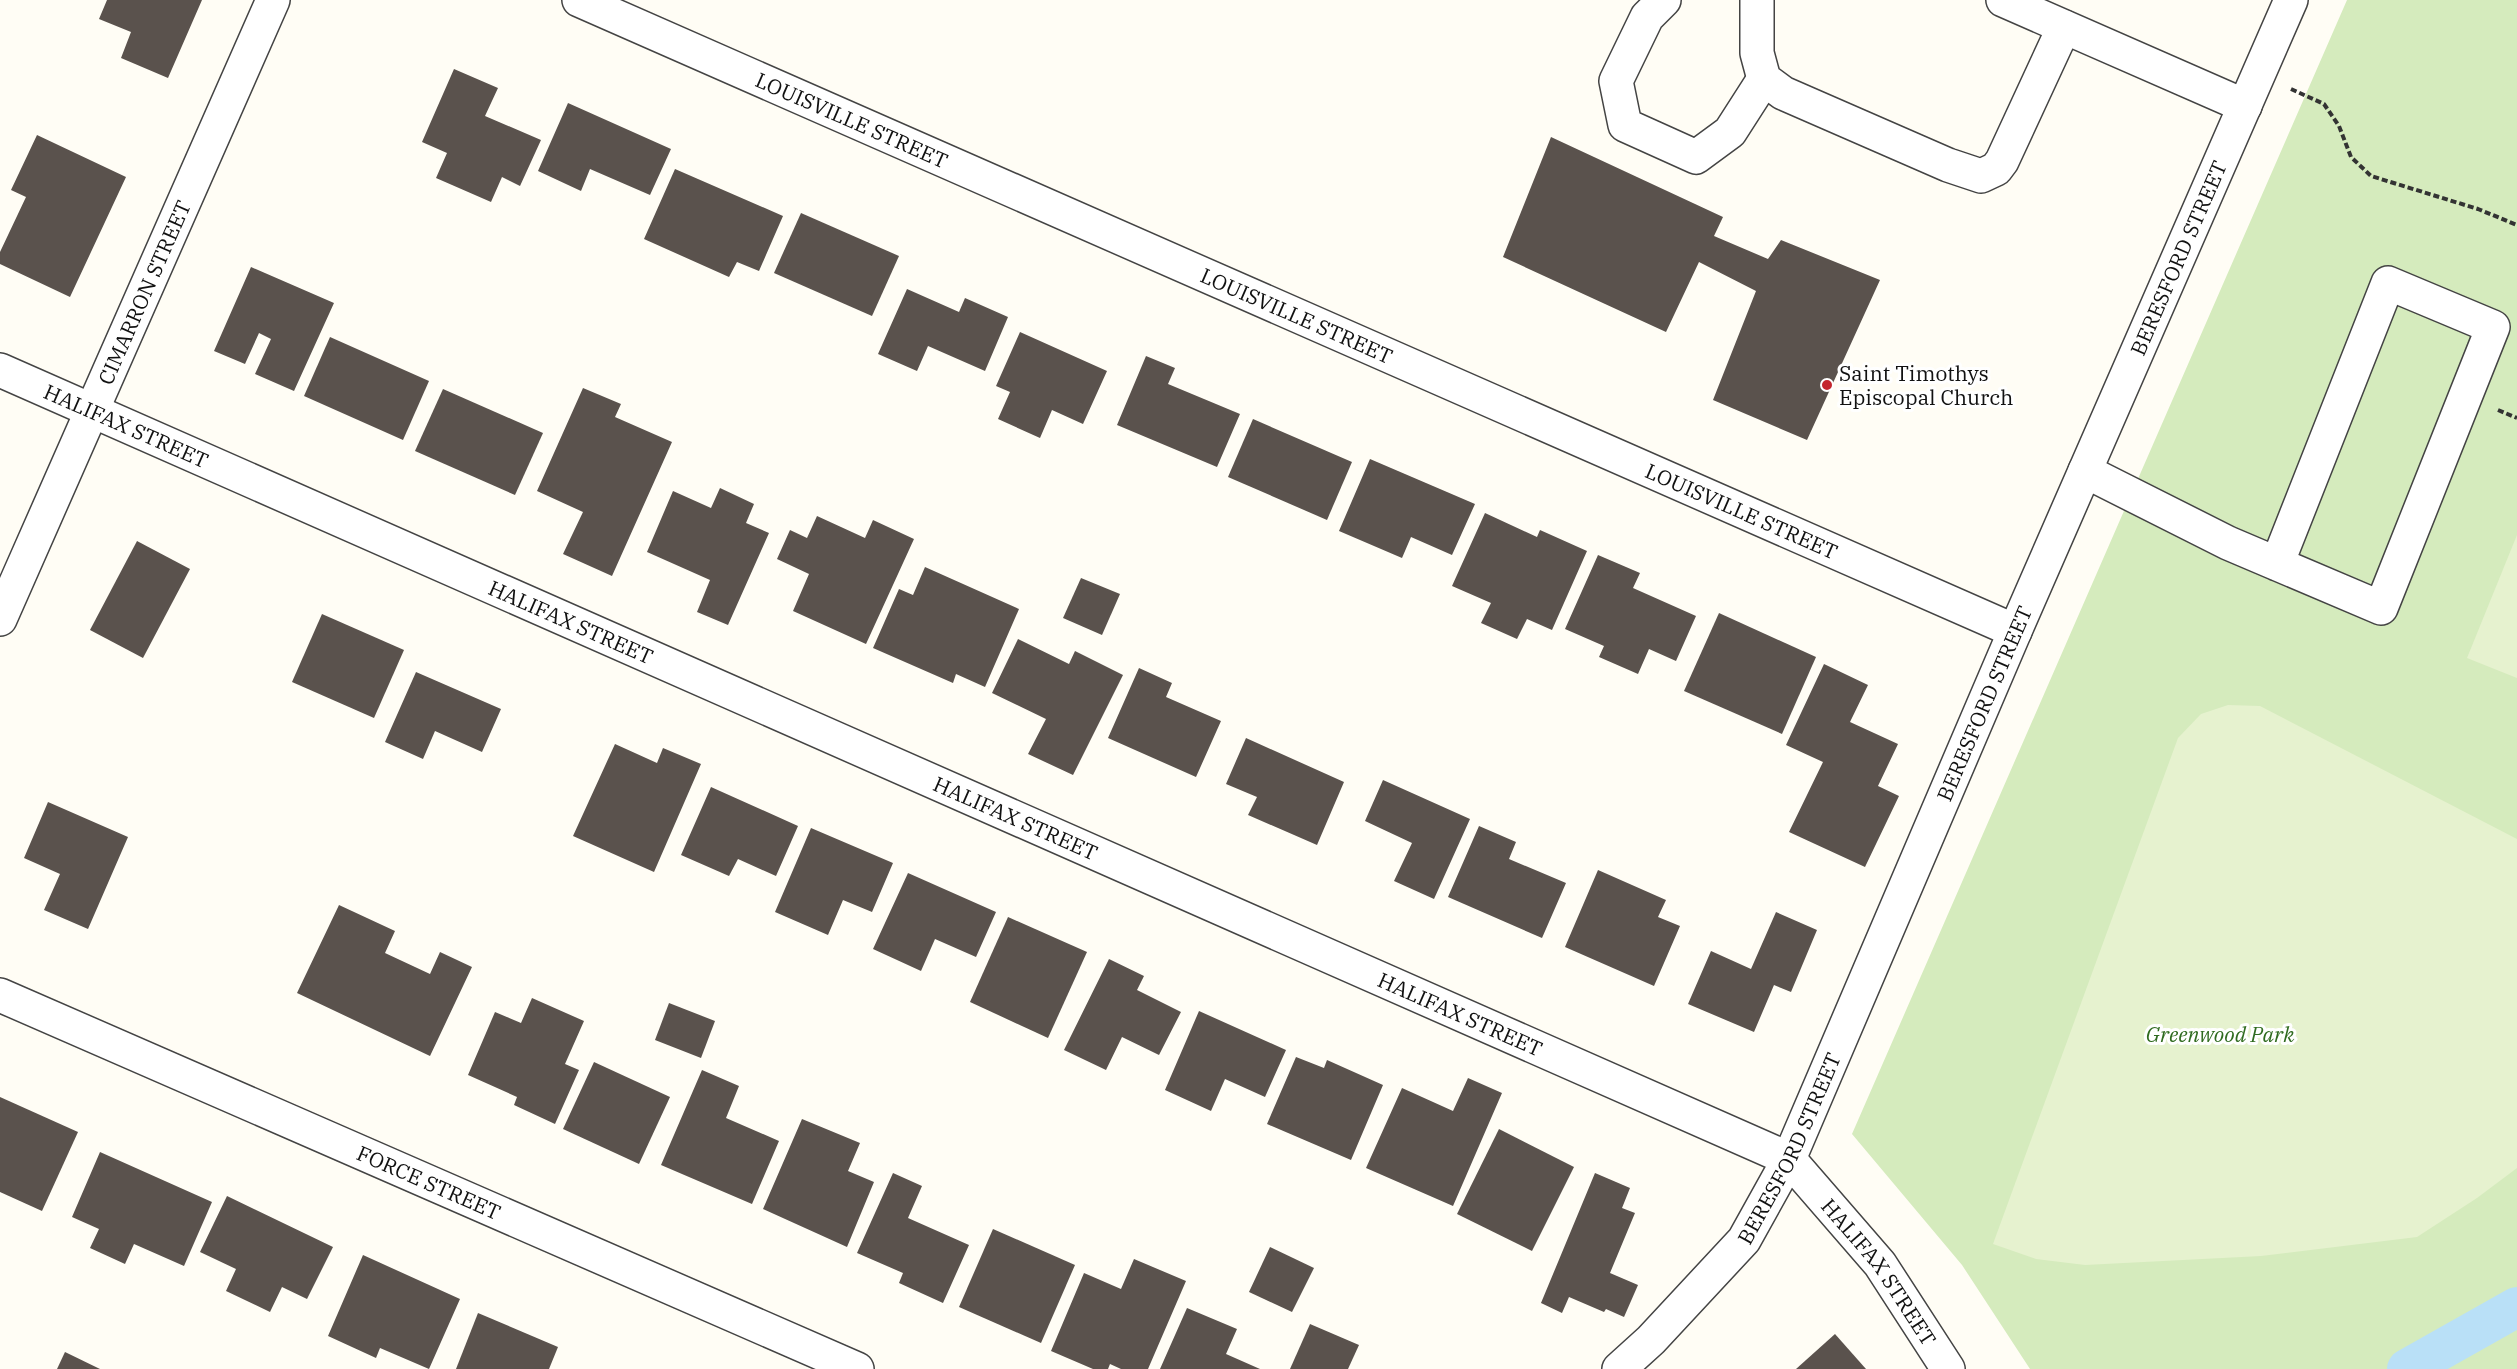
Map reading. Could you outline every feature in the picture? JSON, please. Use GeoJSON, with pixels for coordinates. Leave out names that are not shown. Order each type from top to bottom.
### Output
{"type":"FeatureCollection","features":[{"type":"Feature","properties":{"kind":"street","name":"CIMARRON STREET"},"geometry":{"type":"LineString","coordinates":[[0,619],[273,0]]}},
{"type":"Feature","properties":{"kind":"street","name":"LOUISVILLE STREET"},"geometry":{"type":"LineString","coordinates":[[579,0],[2015,631]]}},
{"type":"Feature","properties":{"kind":"street"},"geometry":{"type":"LineString","coordinates":[[1664,0],[1647,17],[1616,81],[1625,125],[1696,157],[1730,132],[1764,79]]}},
{"type":"Feature","properties":{"kind":"street"},"geometry":{"type":"LineString","coordinates":[[1757,0],[1757,53],[1764,79],[1783,93],[1948,165],[1981,176],[1996,169],[2002,161],[2064,27]]}},
{"type":"Feature","properties":{"kind":"street"},"geometry":{"type":"LineString","coordinates":[[2003,0],[2245,106]]}},
{"type":"Feature","properties":{"kind":"street","name":"BERESFORD STREET"},"geometry":{"type":"LineString","coordinates":[[1619,1369],[1651,1340],[1744,1240],[1789,1160],[2015,631],[2291,0]]}},
{"type":"Feature","properties":{"kind":"street"},"geometry":{"type":"LineString","coordinates":[[2085,471],[2228,543],[2277,564],[2381,608],[2493,327],[2388,283],[2277,564]]}},
{"type":"Feature","properties":{"kind":"street","name":"HALIFAX STREET"},"geometry":{"type":"LineString","coordinates":[[0,370],[1789,1160],[1880,1263],[1948,1369]]}},
{"type":"Feature","properties":{"kind":"street","name":"FORCE STREET"},"geometry":{"type":"LineString","coordinates":[[0,995],[856,1369]]}},
{"type":"Feature","properties":{"kind":"path"},"geometry":{"type":"LineString","coordinates":[[2259,75],[2324,104],[2339,126],[2351,157],[2371,176],[2478,209],[2517,225]]}},
{"type":"Feature","properties":{"kind":"green space","name":"Greenwood Park"},"geometry":{"type":"Polygon","coordinates":[[[2347,0],[2517,0],[2517,1369],[2030,1369],[1962,1265],[1852,1134],[2347,0]]]}},
{"type":"Feature","properties":{"kind":"green space"},"geometry":{"type":"Polygon","coordinates":[[[2517,535],[2517,678],[2467,658],[2517,535]]]}},
{"type":"Feature","properties":{"kind":"green space"},"geometry":{"type":"Polygon","coordinates":[[[2228,705],[2260,706],[2517,839],[2517,1168],[2477,1198],[2417,1237],[2261,1256],[2085,1265],[2036,1259],[1993,1244],[2178,738],[2201,714],[2228,705]]]}},
{"type":"Feature","properties":{"kind":"building"},"geometry":{"type":"Polygon","coordinates":[[[107,0],[202,0],[168,78],[121,58],[131,32],[99,19],[107,0]]]}},
{"type":"Feature","properties":{"kind":"building"},"geometry":{"type":"Polygon","coordinates":[[[454,69],[498,88],[485,116],[541,140],[520,186],[502,177],[491,202],[436,178],[447,153],[422,142],[454,69]]]}},
{"type":"Feature","properties":{"kind":"building"},"geometry":{"type":"Polygon","coordinates":[[[568,103],[671,149],[650,195],[590,169],[581,191],[538,171],[568,103]]]}},
{"type":"Feature","properties":{"kind":"building"},"geometry":{"type":"Polygon","coordinates":[[[37,135],[126,177],[70,297],[0,264],[0,252],[26,197],[11,190],[37,135]]]}},
{"type":"Feature","properties":{"kind":"building"},"geometry":{"type":"Polygon","coordinates":[[[1551,137],[1723,217],[1714,236],[1768,259],[1781,240],[1880,280],[1807,440],[1713,400],[1756,291],[1699,262],[1666,332],[1503,257],[1551,137]]]}},
{"type":"Feature","properties":{"kind":"building"},"geometry":{"type":"Polygon","coordinates":[[[675,169],[783,216],[759,271],[737,262],[729,277],[644,239],[675,169]]]}},
{"type":"Feature","properties":{"kind":"building"},"geometry":{"type":"Polygon","coordinates":[[[801,213],[899,256],[872,316],[774,273],[801,213]]]}},
{"type":"Feature","properties":{"kind":"building"},"geometry":{"type":"Polygon","coordinates":[[[251,267],[334,303],[294,391],[255,374],[271,339],[259,333],[245,364],[214,351],[251,267]]]}},
{"type":"Feature","properties":{"kind":"building"},"geometry":{"type":"Polygon","coordinates":[[[907,289],[959,312],[965,298],[1008,317],[985,371],[928,346],[917,371],[878,354],[907,289]]]}},
{"type":"Feature","properties":{"kind":"building"},"geometry":{"type":"Polygon","coordinates":[[[1020,332],[1107,371],[1083,424],[1052,410],[1040,438],[998,419],[1010,392],[996,386],[1020,332]]]}},
{"type":"Feature","properties":{"kind":"building"},"geometry":{"type":"Polygon","coordinates":[[[330,337],[429,381],[403,440],[304,396],[330,337]]]}},
{"type":"Feature","properties":{"kind":"building"},"geometry":{"type":"Polygon","coordinates":[[[1146,356],[1175,368],[1168,384],[1240,414],[1217,467],[1117,425],[1146,356]]]}},
{"type":"Feature","properties":{"kind":"building"},"geometry":{"type":"Polygon","coordinates":[[[583,388],[621,404],[615,417],[672,442],[612,576],[563,554],[583,512],[537,491],[583,388]]]}},
{"type":"Feature","properties":{"kind":"building"},"geometry":{"type":"Polygon","coordinates":[[[443,389],[543,433],[515,495],[415,451],[443,389]]]}},
{"type":"Feature","properties":{"kind":"building"},"geometry":{"type":"Polygon","coordinates":[[[1253,419],[1352,462],[1327,520],[1228,477],[1253,419]]]}},
{"type":"Feature","properties":{"kind":"building"},"geometry":{"type":"Polygon","coordinates":[[[1370,459],[1475,504],[1452,555],[1411,537],[1402,558],[1339,531],[1370,459]]]}},
{"type":"Feature","properties":{"kind":"building"},"geometry":{"type":"Polygon","coordinates":[[[720,488],[754,504],[746,523],[769,533],[728,625],[697,612],[710,580],[647,552],[673,491],[711,508],[720,488]]]}},
{"type":"Feature","properties":{"kind":"building"},"geometry":{"type":"Polygon","coordinates":[[[1485,513],[1537,537],[1540,530],[1587,551],[1552,630],[1527,619],[1517,639],[1481,623],[1491,603],[1452,586],[1485,513]]]}},
{"type":"Feature","properties":{"kind":"building"},"geometry":{"type":"Polygon","coordinates":[[[817,516],[865,538],[873,520],[914,539],[866,644],[793,611],[809,574],[777,559],[790,530],[807,538],[817,516]]]}},
{"type":"Feature","properties":{"kind":"building"},"geometry":{"type":"Polygon","coordinates":[[[137,541],[190,569],[143,658],[90,630],[137,541]]]}},
{"type":"Feature","properties":{"kind":"building"},"geometry":{"type":"Polygon","coordinates":[[[1598,555],[1640,573],[1633,588],[1696,616],[1676,661],[1649,649],[1638,674],[1599,657],[1604,646],[1565,629],[1598,555]]]}},
{"type":"Feature","properties":{"kind":"building"},"geometry":{"type":"Polygon","coordinates":[[[925,567],[1019,609],[985,687],[956,674],[953,683],[873,648],[899,589],[913,595],[925,567]]]}},
{"type":"Feature","properties":{"kind":"building"},"geometry":{"type":"Polygon","coordinates":[[[1081,578],[1120,594],[1102,635],[1063,618],[1081,578]]]}},
{"type":"Feature","properties":{"kind":"building"},"geometry":{"type":"Polygon","coordinates":[[[1719,613],[1816,657],[1782,734],[1684,691],[1719,613]]]}},
{"type":"Feature","properties":{"kind":"building"},"geometry":{"type":"Polygon","coordinates":[[[322,614],[404,650],[374,718],[292,682],[322,614]]]}},
{"type":"Feature","properties":{"kind":"building"},"geometry":{"type":"Polygon","coordinates":[[[1018,639],[1069,664],[1075,651],[1123,675],[1073,775],[1028,754],[1046,719],[992,693],[1018,639]]]}},
{"type":"Feature","properties":{"kind":"building"},"geometry":{"type":"Polygon","coordinates":[[[1824,664],[1868,685],[1850,722],[1898,744],[1878,786],[1899,796],[1865,867],[1789,832],[1823,762],[1786,745],[1824,664]]]}},
{"type":"Feature","properties":{"kind":"building"},"geometry":{"type":"Polygon","coordinates":[[[1139,668],[1172,683],[1166,697],[1221,721],[1196,777],[1108,738],[1139,668]]]}},
{"type":"Feature","properties":{"kind":"building"},"geometry":{"type":"Polygon","coordinates":[[[416,672],[501,709],[482,752],[435,731],[423,759],[385,742],[416,672]]]}},
{"type":"Feature","properties":{"kind":"building"},"geometry":{"type":"Polygon","coordinates":[[[1246,738],[1344,782],[1317,845],[1248,815],[1257,797],[1226,784],[1246,738]]]}},
{"type":"Feature","properties":{"kind":"building"},"geometry":{"type":"Polygon","coordinates":[[[615,744],[657,763],[663,748],[701,764],[654,872],[573,836],[615,744]]]}},
{"type":"Feature","properties":{"kind":"building"},"geometry":{"type":"Polygon","coordinates":[[[1383,780],[1470,819],[1434,899],[1394,881],[1412,843],[1365,821],[1383,780]]]}},
{"type":"Feature","properties":{"kind":"building"},"geometry":{"type":"Polygon","coordinates":[[[711,787],[798,826],[776,876],[738,859],[729,876],[681,855],[711,787]]]}},
{"type":"Feature","properties":{"kind":"building"},"geometry":{"type":"Polygon","coordinates":[[[48,802],[128,837],[88,929],[44,910],[60,874],[24,858],[48,802]]]}},
{"type":"Feature","properties":{"kind":"building"},"geometry":{"type":"Polygon","coordinates":[[[1479,826],[1516,842],[1509,859],[1566,883],[1542,938],[1448,897],[1479,826]]]}},
{"type":"Feature","properties":{"kind":"building"},"geometry":{"type":"Polygon","coordinates":[[[811,828],[893,863],[872,912],[843,900],[828,935],[775,912],[811,828]]]}},
{"type":"Feature","properties":{"kind":"building"},"geometry":{"type":"Polygon","coordinates":[[[1598,870],[1666,900],[1658,917],[1680,926],[1654,986],[1565,947],[1598,870]]]}},
{"type":"Feature","properties":{"kind":"building"},"geometry":{"type":"Polygon","coordinates":[[[908,873],[996,912],[976,957],[935,939],[921,971],[873,949],[908,873]]]}},
{"type":"Feature","properties":{"kind":"building"},"geometry":{"type":"Polygon","coordinates":[[[339,905],[395,931],[385,953],[430,974],[440,952],[472,967],[430,1056],[297,993],[339,905]]]}},
{"type":"Feature","properties":{"kind":"building"},"geometry":{"type":"Polygon","coordinates":[[[1776,912],[1817,930],[1791,992],[1774,985],[1754,1032],[1688,1004],[1711,951],[1751,969],[1776,912]]]}},
{"type":"Feature","properties":{"kind":"building"},"geometry":{"type":"Polygon","coordinates":[[[1008,917],[1087,952],[1048,1038],[970,1002],[1008,917]]]}},
{"type":"Feature","properties":{"kind":"building"},"geometry":{"type":"Polygon","coordinates":[[[1109,959],[1144,976],[1137,990],[1181,1012],[1159,1055],[1122,1037],[1106,1070],[1064,1050],[1109,959]]]}},
{"type":"Feature","properties":{"kind":"building"},"geometry":{"type":"Polygon","coordinates":[[[532,998],[584,1021],[565,1064],[579,1070],[555,1124],[514,1105],[517,1097],[468,1075],[495,1012],[521,1023],[532,998]]]}},
{"type":"Feature","properties":{"kind":"building"},"geometry":{"type":"Polygon","coordinates":[[[669,1003],[715,1021],[701,1058],[655,1040],[669,1003]]]}},
{"type":"Feature","properties":{"kind":"building"},"geometry":{"type":"Polygon","coordinates":[[[1199,1011],[1286,1050],[1265,1097],[1225,1079],[1211,1111],[1165,1090],[1199,1011]]]}},
{"type":"Feature","properties":{"kind":"building"},"geometry":{"type":"Polygon","coordinates":[[[1296,1057],[1324,1068],[1327,1060],[1383,1085],[1351,1160],[1267,1124],[1296,1057]]]}},
{"type":"Feature","properties":{"kind":"building"},"geometry":{"type":"Polygon","coordinates":[[[594,1062],[670,1097],[639,1164],[563,1129],[594,1062]]]}},
{"type":"Feature","properties":{"kind":"building"},"geometry":{"type":"Polygon","coordinates":[[[702,1070],[739,1086],[726,1118],[779,1141],[752,1204],[661,1165],[702,1070]]]}},
{"type":"Feature","properties":{"kind":"building"},"geometry":{"type":"Polygon","coordinates":[[[1468,1078],[1502,1093],[1453,1206],[1366,1168],[1402,1088],[1453,1111],[1468,1078]]]}},
{"type":"Feature","properties":{"kind":"building"},"geometry":{"type":"Polygon","coordinates":[[[0,1097],[78,1132],[42,1211],[0,1192],[0,1097]]]}},
{"type":"Feature","properties":{"kind":"building"},"geometry":{"type":"Polygon","coordinates":[[[802,1119],[860,1143],[848,1171],[874,1182],[847,1247],[763,1209],[802,1119]]]}},
{"type":"Feature","properties":{"kind":"building"},"geometry":{"type":"Polygon","coordinates":[[[1499,1129],[1574,1167],[1532,1251],[1457,1214],[1499,1129]]]}},
{"type":"Feature","properties":{"kind":"building"},"geometry":{"type":"Polygon","coordinates":[[[100,1152],[212,1202],[184,1266],[134,1244],[125,1264],[90,1248],[99,1229],[72,1217],[100,1152]]]}},
{"type":"Feature","properties":{"kind":"building"},"geometry":{"type":"Polygon","coordinates":[[[893,1173],[922,1186],[908,1218],[969,1245],[943,1303],[899,1283],[903,1273],[857,1253],[893,1173]]]}},
{"type":"Feature","properties":{"kind":"building"},"geometry":{"type":"Polygon","coordinates":[[[1595,1173],[1630,1188],[1622,1208],[1635,1213],[1610,1273],[1638,1285],[1624,1317],[1606,1309],[1604,1312],[1569,1297],[1562,1313],[1541,1303],[1595,1173]]]}},
{"type":"Feature","properties":{"kind":"building"},"geometry":{"type":"Polygon","coordinates":[[[227,1196],[333,1247],[307,1299],[282,1287],[270,1312],[226,1291],[236,1269],[200,1252],[227,1196]]]}},
{"type":"Feature","properties":{"kind":"building"},"geometry":{"type":"Polygon","coordinates":[[[993,1229],[1075,1265],[1041,1343],[959,1307],[993,1229]]]}},
{"type":"Feature","properties":{"kind":"building"},"geometry":{"type":"Polygon","coordinates":[[[1270,1247],[1314,1268],[1292,1312],[1249,1292],[1270,1247]]]}},
{"type":"Feature","properties":{"kind":"building"},"geometry":{"type":"Polygon","coordinates":[[[363,1255],[460,1299],[429,1369],[380,1348],[376,1358],[328,1336],[363,1255]]]}},
{"type":"Feature","properties":{"kind":"building"},"geometry":{"type":"Polygon","coordinates":[[[1134,1259],[1186,1281],[1148,1369],[1121,1369],[1110,1364],[1108,1369],[1093,1369],[1051,1351],[1084,1273],[1121,1289],[1134,1259]]]}},
{"type":"Feature","properties":{"kind":"building"},"geometry":{"type":"Polygon","coordinates":[[[1187,1308],[1237,1329],[1226,1354],[1260,1369],[1160,1369],[1187,1308]]]}},
{"type":"Feature","properties":{"kind":"building"},"geometry":{"type":"Polygon","coordinates":[[[478,1313],[558,1347],[549,1369],[456,1369],[478,1313]]]}},
{"type":"Feature","properties":{"kind":"building"},"geometry":{"type":"Polygon","coordinates":[[[1310,1324],[1359,1345],[1348,1369],[1290,1369],[1310,1324]]]}},
{"type":"Feature","properties":{"kind":"building"},"geometry":{"type":"Polygon","coordinates":[[[1835,1334],[1866,1369],[1796,1369],[1835,1334]]]}},
{"type":"Feature","properties":{"kind":"building"},"geometry":{"type":"Polygon","coordinates":[[[65,1352],[100,1369],[57,1369],[65,1352]]]}},
{"type":"Feature","properties":{"kind":"waterway"},"geometry":{"type":"LineString","coordinates":[[2407,1369],[2517,1307]]}},
{"type":"Feature","properties":{"kind":"place","name":"Saint Timothys Episcopal Church"},"geometry":{"type":"Point","coordinates":[1827,385]}}]}
